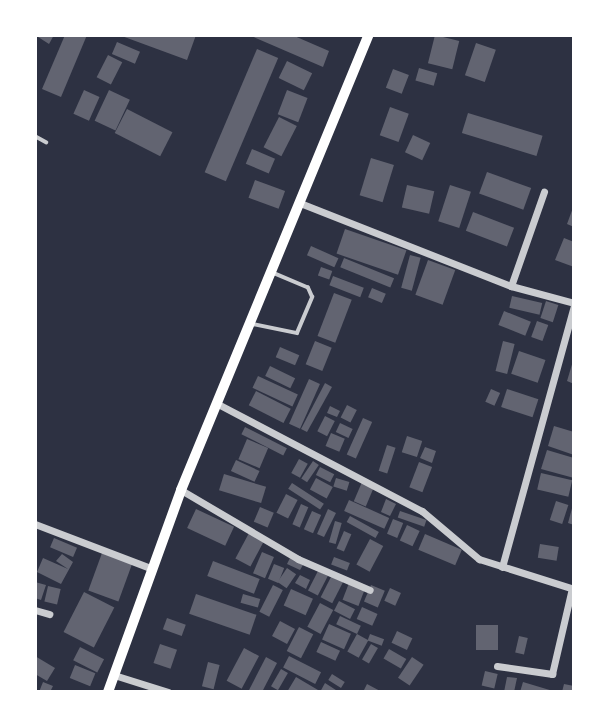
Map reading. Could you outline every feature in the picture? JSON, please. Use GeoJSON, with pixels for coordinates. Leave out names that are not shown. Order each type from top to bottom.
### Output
{"type":"FeatureCollection","features":[{"type":"Feature","properties":{"kind":"main road"},"geometry":{"type":"LineString","coordinates":[[108,692],[150,568],[369,35]]}},
{"type":"Feature","properties":{"kind":"street"},"geometry":{"type":"LineString","coordinates":[[511,286],[544,192]]}},
{"type":"Feature","properties":{"kind":"street"},"geometry":{"type":"LineString","coordinates":[[300,203],[511,286],[574,304],[502,567]]}},
{"type":"Feature","properties":{"kind":"street"},"geometry":{"type":"LineString","coordinates":[[216,403],[422,511],[460,548],[502,567],[573,588],[552,674],[497,666]]}},
{"type":"Feature","properties":{"kind":"street"},"geometry":{"type":"LineString","coordinates":[[181,490],[298,559],[370,590]]}},
{"type":"Feature","properties":{"kind":"street"},"geometry":{"type":"LineString","coordinates":[[35,524],[150,568]]}},
{"type":"Feature","properties":{"kind":"street"},"geometry":{"type":"LineString","coordinates":[[35,610],[49,614]]}},
{"type":"Feature","properties":{"kind":"street"},"geometry":{"type":"LineString","coordinates":[[114,674],[168,692]]}},
{"type":"Feature","properties":{"kind":"lane"},"geometry":{"type":"LineString","coordinates":[[35,136],[46,142]]}},
{"type":"Feature","properties":{"kind":"lane"},"geometry":{"type":"LineString","coordinates":[[251,323],[297,333],[312,293],[272,273]]}},
{"type":"Feature","properties":{"kind":"building"},"geometry":{"type":"Polygon","coordinates":[[[35,35],[54,35],[49,44],[35,35]]]}},
{"type":"Feature","properties":{"kind":"building"},"geometry":{"type":"Polygon","coordinates":[[[65,35],[87,35],[61,97],[42,89],[65,35]]]}},
{"type":"Feature","properties":{"kind":"building"},"geometry":{"type":"Polygon","coordinates":[[[119,35],[196,35],[187,60],[119,35]]]}},
{"type":"Feature","properties":{"kind":"building"},"geometry":{"type":"Polygon","coordinates":[[[249,35],[292,35],[329,51],[323,67],[249,35]]]}},
{"type":"Feature","properties":{"kind":"building"},"geometry":{"type":"Polygon","coordinates":[[[435,35],[459,41],[452,69],[428,63],[435,35]]]}},
{"type":"Feature","properties":{"kind":"building"},"geometry":{"type":"Polygon","coordinates":[[[117,42],[140,52],[135,64],[112,54],[117,42]]]}},
{"type":"Feature","properties":{"kind":"building"},"geometry":{"type":"Polygon","coordinates":[[[476,43],[496,50],[485,82],[465,75],[476,43]]]}},
{"type":"Feature","properties":{"kind":"building"},"geometry":{"type":"Polygon","coordinates":[[[257,49],[278,58],[226,181],[205,172],[257,49]]]}},
{"type":"Feature","properties":{"kind":"building"},"geometry":{"type":"Polygon","coordinates":[[[108,55],[122,62],[111,85],[97,77],[108,55]]]}},
{"type":"Feature","properties":{"kind":"building"},"geometry":{"type":"Polygon","coordinates":[[[287,61],[312,73],[304,90],[279,78],[287,61]]]}},
{"type":"Feature","properties":{"kind":"building"},"geometry":{"type":"Polygon","coordinates":[[[419,68],[437,73],[434,86],[415,80],[419,68]]]}},
{"type":"Feature","properties":{"kind":"building"},"geometry":{"type":"Polygon","coordinates":[[[393,69],[409,75],[402,94],[386,88],[393,69]]]}},
{"type":"Feature","properties":{"kind":"building"},"geometry":{"type":"Polygon","coordinates":[[[84,90],[100,97],[89,121],[73,114],[84,90]]]}},
{"type":"Feature","properties":{"kind":"building"},"geometry":{"type":"Polygon","coordinates":[[[109,90],[130,100],[115,131],[95,121],[109,90]]]}},
{"type":"Feature","properties":{"kind":"building"},"geometry":{"type":"Polygon","coordinates":[[[287,90],[308,98],[298,122],[278,114],[287,90]]]}},
{"type":"Feature","properties":{"kind":"building"},"geometry":{"type":"Polygon","coordinates":[[[390,107],[409,114],[399,142],[380,135],[390,107]]]}},
{"type":"Feature","properties":{"kind":"building"},"geometry":{"type":"Polygon","coordinates":[[[127,109],[172,132],[160,156],[115,133],[127,109]]]}},
{"type":"Feature","properties":{"kind":"building"},"geometry":{"type":"Polygon","coordinates":[[[468,113],[543,136],[536,156],[462,133],[468,113]]]}},
{"type":"Feature","properties":{"kind":"building"},"geometry":{"type":"Polygon","coordinates":[[[279,117],[297,126],[281,156],[264,147],[279,117]]]}},
{"type":"Feature","properties":{"kind":"building"},"geometry":{"type":"Polygon","coordinates":[[[413,135],[430,143],[422,160],[405,152],[413,135]]]}},
{"type":"Feature","properties":{"kind":"building"},"geometry":{"type":"Polygon","coordinates":[[[252,149],[275,159],[269,173],[246,164],[252,149]]]}},
{"type":"Feature","properties":{"kind":"building"},"geometry":{"type":"Polygon","coordinates":[[[371,158],[394,165],[383,202],[360,195],[371,158]]]}},
{"type":"Feature","properties":{"kind":"building"},"geometry":{"type":"Polygon","coordinates":[[[487,172],[531,188],[523,210],[479,194],[487,172]]]}},
{"type":"Feature","properties":{"kind":"building"},"geometry":{"type":"Polygon","coordinates":[[[255,180],[285,191],[279,209],[249,198],[255,180]]]}},
{"type":"Feature","properties":{"kind":"building"},"geometry":{"type":"Polygon","coordinates":[[[407,185],[434,191],[429,214],[402,207],[407,185]]]}},
{"type":"Feature","properties":{"kind":"building"},"geometry":{"type":"Polygon","coordinates":[[[450,185],[471,192],[459,228],[438,221],[450,185]]]}},
{"type":"Feature","properties":{"kind":"building"},"geometry":{"type":"Polygon","coordinates":[[[574,205],[574,227],[567,224],[574,205]]]}},
{"type":"Feature","properties":{"kind":"building"},"geometry":{"type":"Polygon","coordinates":[[[473,212],[514,228],[507,246],[466,231],[473,212]]]}},
{"type":"Feature","properties":{"kind":"building"},"geometry":{"type":"Polygon","coordinates":[[[345,229],[406,250],[398,275],[337,254],[345,229]]]}},
{"type":"Feature","properties":{"kind":"building"},"geometry":{"type":"Polygon","coordinates":[[[564,238],[574,242],[574,267],[555,260],[564,238]]]}},
{"type":"Feature","properties":{"kind":"building"},"geometry":{"type":"Polygon","coordinates":[[[311,246],[338,258],[334,267],[307,255],[311,246]]]}},
{"type":"Feature","properties":{"kind":"building"},"geometry":{"type":"Polygon","coordinates":[[[410,255],[421,258],[412,291],[401,288],[410,255]]]}},
{"type":"Feature","properties":{"kind":"building"},"geometry":{"type":"Polygon","coordinates":[[[344,258],[394,278],[390,288],[340,267],[344,258]]]}},
{"type":"Feature","properties":{"kind":"building"},"geometry":{"type":"Polygon","coordinates":[[[428,260],[455,270],[443,305],[415,295],[428,260]]]}},
{"type":"Feature","properties":{"kind":"building"},"geometry":{"type":"Polygon","coordinates":[[[321,267],[332,271],[329,280],[318,275],[321,267]]]}},
{"type":"Feature","properties":{"kind":"building"},"geometry":{"type":"Polygon","coordinates":[[[333,276],[364,288],[360,297],[329,285],[333,276]]]}},
{"type":"Feature","properties":{"kind":"building"},"geometry":{"type":"Polygon","coordinates":[[[372,288],[386,294],[382,303],[368,297],[372,288]]]}},
{"type":"Feature","properties":{"kind":"building"},"geometry":{"type":"Polygon","coordinates":[[[334,293],[352,300],[335,343],[318,336],[334,293]]]}},
{"type":"Feature","properties":{"kind":"building"},"geometry":{"type":"Polygon","coordinates":[[[512,296],[542,303],[540,315],[509,308],[512,296]]]}},
{"type":"Feature","properties":{"kind":"building"},"geometry":{"type":"Polygon","coordinates":[[[546,301],[558,305],[553,322],[540,318],[546,301]]]}},
{"type":"Feature","properties":{"kind":"building"},"geometry":{"type":"Polygon","coordinates":[[[504,311],[531,322],[525,336],[498,325],[504,311]]]}},
{"type":"Feature","properties":{"kind":"building"},"geometry":{"type":"Polygon","coordinates":[[[537,321],[548,325],[542,341],[531,337],[537,321]]]}},
{"type":"Feature","properties":{"kind":"building"},"geometry":{"type":"Polygon","coordinates":[[[315,341],[332,348],[322,371],[306,364],[315,341]]]}},
{"type":"Feature","properties":{"kind":"building"},"geometry":{"type":"Polygon","coordinates":[[[503,341],[515,344],[507,374],[496,371],[503,341]]]}},
{"type":"Feature","properties":{"kind":"building"},"geometry":{"type":"Polygon","coordinates":[[[280,347],[299,355],[295,365],[276,357],[280,347]]]}},
{"type":"Feature","properties":{"kind":"building"},"geometry":{"type":"Polygon","coordinates":[[[519,351],[545,360],[538,383],[511,374],[519,351]]]}},
{"type":"Feature","properties":{"kind":"building"},"geometry":{"type":"Polygon","coordinates":[[[574,361],[574,384],[567,381],[574,361]]]}},
{"type":"Feature","properties":{"kind":"building"},"geometry":{"type":"Polygon","coordinates":[[[270,366],[295,378],[290,388],[265,376],[270,366]]]}},
{"type":"Feature","properties":{"kind":"building"},"geometry":{"type":"Polygon","coordinates":[[[258,376],[298,395],[292,406],[253,388],[258,376]]]}},
{"type":"Feature","properties":{"kind":"building"},"geometry":{"type":"Polygon","coordinates":[[[309,379],[320,384],[300,429],[289,424],[309,379]]]}},
{"type":"Feature","properties":{"kind":"building"},"geometry":{"type":"Polygon","coordinates":[[[325,383],[332,387],[307,432],[301,429],[325,383]]]}},
{"type":"Feature","properties":{"kind":"building"},"geometry":{"type":"Polygon","coordinates":[[[491,389],[500,393],[494,406],[485,402],[491,389]]]}},
{"type":"Feature","properties":{"kind":"building"},"geometry":{"type":"Polygon","coordinates":[[[507,389],[538,399],[533,417],[501,407],[507,389]]]}},
{"type":"Feature","properties":{"kind":"building"},"geometry":{"type":"Polygon","coordinates":[[[256,391],[291,409],[283,423],[249,405],[256,391]]]}},
{"type":"Feature","properties":{"kind":"building"},"geometry":{"type":"Polygon","coordinates":[[[347,405],[357,410],[350,422],[341,417],[347,405]]]}},
{"type":"Feature","properties":{"kind":"building"},"geometry":{"type":"Polygon","coordinates":[[[330,406],[340,411],[337,417],[327,413],[330,406]]]}},
{"type":"Feature","properties":{"kind":"building"},"geometry":{"type":"Polygon","coordinates":[[[325,416],[335,421],[327,436],[317,431],[325,416]]]}},
{"type":"Feature","properties":{"kind":"building"},"geometry":{"type":"Polygon","coordinates":[[[363,418],[372,422],[356,459],[347,455],[363,418]]]}},
{"type":"Feature","properties":{"kind":"building"},"geometry":{"type":"Polygon","coordinates":[[[340,423],[353,429],[348,438],[336,432],[340,423]]]}},
{"type":"Feature","properties":{"kind":"building"},"geometry":{"type":"Polygon","coordinates":[[[554,426],[574,432],[574,455],[548,446],[554,426]]]}},
{"type":"Feature","properties":{"kind":"building"},"geometry":{"type":"Polygon","coordinates":[[[245,427],[287,448],[283,455],[241,434],[245,427]]]}},
{"type":"Feature","properties":{"kind":"building"},"geometry":{"type":"Polygon","coordinates":[[[331,433],[345,439],[339,452],[326,446],[331,433]]]}},
{"type":"Feature","properties":{"kind":"building"},"geometry":{"type":"Polygon","coordinates":[[[407,436],[422,441],[417,457],[402,452],[407,436]]]}},
{"type":"Feature","properties":{"kind":"building"},"geometry":{"type":"Polygon","coordinates":[[[247,439],[268,448],[260,468],[238,459],[247,439]]]}},
{"type":"Feature","properties":{"kind":"building"},"geometry":{"type":"Polygon","coordinates":[[[387,445],[396,448],[387,473],[379,471],[387,445]]]}},
{"type":"Feature","properties":{"kind":"building"},"geometry":{"type":"Polygon","coordinates":[[[425,447],[436,451],[432,463],[420,458],[425,447]]]}},
{"type":"Feature","properties":{"kind":"building"},"geometry":{"type":"Polygon","coordinates":[[[547,450],[574,458],[574,478],[541,469],[547,450]]]}},
{"type":"Feature","properties":{"kind":"building"},"geometry":{"type":"Polygon","coordinates":[[[299,459],[308,464],[300,478],[291,473],[299,459]]]}},
{"type":"Feature","properties":{"kind":"building"},"geometry":{"type":"Polygon","coordinates":[[[236,460],[260,471],[254,482],[231,471],[236,460]]]}},
{"type":"Feature","properties":{"kind":"building"},"geometry":{"type":"Polygon","coordinates":[[[313,461],[319,465],[307,482],[301,478],[313,461]]]}},
{"type":"Feature","properties":{"kind":"building"},"geometry":{"type":"Polygon","coordinates":[[[419,462],[432,467],[422,492],[409,487],[419,462]]]}},
{"type":"Feature","properties":{"kind":"building"},"geometry":{"type":"Polygon","coordinates":[[[320,467],[334,474],[330,482],[316,475],[320,467]]]}},
{"type":"Feature","properties":{"kind":"building"},"geometry":{"type":"Polygon","coordinates":[[[541,473],[572,480],[568,497],[537,490],[541,473]]]}},
{"type":"Feature","properties":{"kind":"building"},"geometry":{"type":"Polygon","coordinates":[[[224,474],[266,487],[261,503],[219,490],[224,474]]]}},
{"type":"Feature","properties":{"kind":"building"},"geometry":{"type":"Polygon","coordinates":[[[316,478],[333,487],[327,498],[310,489],[316,478]]]}},
{"type":"Feature","properties":{"kind":"building"},"geometry":{"type":"Polygon","coordinates":[[[336,478],[349,482],[347,491],[333,487],[336,478]]]}},
{"type":"Feature","properties":{"kind":"building"},"geometry":{"type":"Polygon","coordinates":[[[362,482],[374,487],[366,506],[354,501],[362,482]]]}},
{"type":"Feature","properties":{"kind":"building"},"geometry":{"type":"Polygon","coordinates":[[[292,483],[324,504],[320,510],[288,489],[292,483]]]}},
{"type":"Feature","properties":{"kind":"building"},"geometry":{"type":"Polygon","coordinates":[[[286,494],[298,500],[288,519],[276,513],[286,494]]]}},
{"type":"Feature","properties":{"kind":"building"},"geometry":{"type":"Polygon","coordinates":[[[386,499],[396,504],[390,516],[381,512],[386,499]]]}},
{"type":"Feature","properties":{"kind":"building"},"geometry":{"type":"Polygon","coordinates":[[[349,500],[389,518],[384,529],[344,511],[349,500]]]}},
{"type":"Feature","properties":{"kind":"building"},"geometry":{"type":"Polygon","coordinates":[[[556,501],[568,505],[562,524],[550,520],[556,501]]]}},
{"type":"Feature","properties":{"kind":"building"},"geometry":{"type":"Polygon","coordinates":[[[574,501],[574,525],[568,523],[574,501]]]}},
{"type":"Feature","properties":{"kind":"building"},"geometry":{"type":"Polygon","coordinates":[[[301,504],[308,507],[300,527],[292,524],[301,504]]]}},
{"type":"Feature","properties":{"kind":"building"},"geometry":{"type":"Polygon","coordinates":[[[260,507],[274,513],[268,528],[254,522],[260,507]]]}},
{"type":"Feature","properties":{"kind":"building"},"geometry":{"type":"Polygon","coordinates":[[[196,509],[234,527],[225,546],[187,528],[196,509]]]}},
{"type":"Feature","properties":{"kind":"building"},"geometry":{"type":"Polygon","coordinates":[[[328,509],[336,513],[324,537],[317,534],[328,509]]]}},
{"type":"Feature","properties":{"kind":"building"},"geometry":{"type":"Polygon","coordinates":[[[312,511],[321,515],[313,533],[304,529],[312,511]]]}},
{"type":"Feature","properties":{"kind":"building"},"geometry":{"type":"Polygon","coordinates":[[[400,511],[426,520],[424,527],[398,518],[400,511]]]}},
{"type":"Feature","properties":{"kind":"building"},"geometry":{"type":"Polygon","coordinates":[[[350,516],[379,532],[375,538],[347,522],[350,516]]]}},
{"type":"Feature","properties":{"kind":"building"},"geometry":{"type":"Polygon","coordinates":[[[393,519],[403,523],[397,538],[387,534],[393,519]]]}},
{"type":"Feature","properties":{"kind":"building"},"geometry":{"type":"Polygon","coordinates":[[[335,521],[342,523],[336,544],[329,542],[335,521]]]}},
{"type":"Feature","properties":{"kind":"building"},"geometry":{"type":"Polygon","coordinates":[[[407,525],[420,531],[413,546],[400,540],[407,525]]]}},
{"type":"Feature","properties":{"kind":"building"},"geometry":{"type":"Polygon","coordinates":[[[344,531],[351,534],[344,552],[337,548],[344,531]]]}},
{"type":"Feature","properties":{"kind":"building"},"geometry":{"type":"Polygon","coordinates":[[[249,533],[264,541],[250,567],[235,559],[249,533]]]}},
{"type":"Feature","properties":{"kind":"building"},"geometry":{"type":"Polygon","coordinates":[[[425,534],[462,550],[455,565],[418,550],[425,534]]]}},
{"type":"Feature","properties":{"kind":"building"},"geometry":{"type":"Polygon","coordinates":[[[54,538],[77,548],[73,557],[50,547],[54,538]]]}},
{"type":"Feature","properties":{"kind":"building"},"geometry":{"type":"Polygon","coordinates":[[[370,539],[383,546],[370,572],[356,565],[370,539]]]}},
{"type":"Feature","properties":{"kind":"building"},"geometry":{"type":"Polygon","coordinates":[[[540,544],[559,547],[557,561],[538,558],[540,544]]]}},
{"type":"Feature","properties":{"kind":"building"},"geometry":{"type":"Polygon","coordinates":[[[262,552],[274,557],[265,578],[253,573],[262,552]]]}},
{"type":"Feature","properties":{"kind":"building"},"geometry":{"type":"Polygon","coordinates":[[[102,553],[132,564],[118,602],[88,591],[102,553]]]}},
{"type":"Feature","properties":{"kind":"building"},"geometry":{"type":"Polygon","coordinates":[[[62,554],[73,562],[61,584],[37,572],[43,558],[68,569],[56,561],[62,554]]]}},
{"type":"Feature","properties":{"kind":"building"},"geometry":{"type":"Polygon","coordinates":[[[334,557],[350,563],[347,571],[331,564],[334,557]]]}},
{"type":"Feature","properties":{"kind":"building"},"geometry":{"type":"Polygon","coordinates":[[[290,558],[303,565],[300,570],[287,564],[290,558]]]}},
{"type":"Feature","properties":{"kind":"building"},"geometry":{"type":"Polygon","coordinates":[[[213,561],[260,579],[254,594],[207,576],[213,561]]]}},
{"type":"Feature","properties":{"kind":"building"},"geometry":{"type":"Polygon","coordinates":[[[274,564],[284,568],[278,583],[268,579],[274,564]]]}},
{"type":"Feature","properties":{"kind":"building"},"geometry":{"type":"Polygon","coordinates":[[[287,568],[296,574],[287,588],[277,582],[287,568]]]}},
{"type":"Feature","properties":{"kind":"building"},"geometry":{"type":"Polygon","coordinates":[[[318,571],[328,576],[318,596],[308,591],[318,571]]]}},
{"type":"Feature","properties":{"kind":"building"},"geometry":{"type":"Polygon","coordinates":[[[300,575],[310,580],[306,589],[295,583],[300,575]]]}},
{"type":"Feature","properties":{"kind":"building"},"geometry":{"type":"Polygon","coordinates":[[[332,575],[344,581],[332,603],[321,597],[332,575]]]}},
{"type":"Feature","properties":{"kind":"building"},"geometry":{"type":"Polygon","coordinates":[[[35,582],[46,585],[41,600],[35,598],[35,582]]]}},
{"type":"Feature","properties":{"kind":"building"},"geometry":{"type":"Polygon","coordinates":[[[349,583],[365,589],[358,606],[343,600],[349,583]]]}},
{"type":"Feature","properties":{"kind":"building"},"geometry":{"type":"Polygon","coordinates":[[[273,585],[283,590],[269,617],[259,612],[273,585]]]}},
{"type":"Feature","properties":{"kind":"building"},"geometry":{"type":"Polygon","coordinates":[[[371,585],[385,591],[378,607],[364,602],[371,585]]]}},
{"type":"Feature","properties":{"kind":"building"},"geometry":{"type":"Polygon","coordinates":[[[48,586],[61,589],[57,605],[44,602],[48,586]]]}},
{"type":"Feature","properties":{"kind":"building"},"geometry":{"type":"Polygon","coordinates":[[[390,588],[401,593],[395,606],[384,601],[390,588]]]}},
{"type":"Feature","properties":{"kind":"building"},"geometry":{"type":"Polygon","coordinates":[[[291,589],[313,599],[306,615],[284,605],[291,589]]]}},
{"type":"Feature","properties":{"kind":"building"},"geometry":{"type":"Polygon","coordinates":[[[84,592],[114,607],[94,648],[64,632],[84,592]]]}},
{"type":"Feature","properties":{"kind":"building"},"geometry":{"type":"Polygon","coordinates":[[[196,594],[257,615],[250,635],[189,614],[196,594]]]}},
{"type":"Feature","properties":{"kind":"building"},"geometry":{"type":"Polygon","coordinates":[[[243,594],[260,599],[258,608],[241,603],[243,594]]]}},
{"type":"Feature","properties":{"kind":"building"},"geometry":{"type":"Polygon","coordinates":[[[339,601],[355,609],[350,619],[334,611],[339,601]]]}},
{"type":"Feature","properties":{"kind":"building"},"geometry":{"type":"Polygon","coordinates":[[[320,603],[333,610],[321,634],[307,627],[320,603]]]}},
{"type":"Feature","properties":{"kind":"building"},"geometry":{"type":"Polygon","coordinates":[[[362,607],[378,614],[372,626],[357,619],[362,607]]]}},
{"type":"Feature","properties":{"kind":"building"},"geometry":{"type":"Polygon","coordinates":[[[340,616],[361,626],[357,634],[336,624],[340,616]]]}},
{"type":"Feature","properties":{"kind":"building"},"geometry":{"type":"Polygon","coordinates":[[[167,618],[186,625],[182,636],[163,629],[167,618]]]}},
{"type":"Feature","properties":{"kind":"building"},"geometry":{"type":"Polygon","coordinates":[[[280,621],[295,629],[287,644],[272,636],[280,621]]]}},
{"type":"Feature","properties":{"kind":"building"},"geometry":{"type":"Polygon","coordinates":[[[329,624],[351,634],[344,649],[322,640],[329,624]]]}},
{"type":"Feature","properties":{"kind":"building"},"geometry":{"type":"Polygon","coordinates":[[[476,625],[498,625],[498,650],[476,650],[476,625]]]}},
{"type":"Feature","properties":{"kind":"building"},"geometry":{"type":"Polygon","coordinates":[[[299,627],[313,634],[301,658],[287,651],[299,627]]]}},
{"type":"Feature","properties":{"kind":"building"},"geometry":{"type":"Polygon","coordinates":[[[397,631],[412,638],[407,650],[392,643],[397,631]]]}},
{"type":"Feature","properties":{"kind":"building"},"geometry":{"type":"Polygon","coordinates":[[[357,634],[368,640],[359,658],[347,651],[357,634]]]}},
{"type":"Feature","properties":{"kind":"building"},"geometry":{"type":"Polygon","coordinates":[[[370,634],[384,639],[382,646],[368,641],[370,634]]]}},
{"type":"Feature","properties":{"kind":"building"},"geometry":{"type":"Polygon","coordinates":[[[519,636],[528,638],[524,655],[515,653],[519,636]]]}},
{"type":"Feature","properties":{"kind":"building"},"geometry":{"type":"Polygon","coordinates":[[[321,642],[340,651],[335,661],[316,652],[321,642]]]}},
{"type":"Feature","properties":{"kind":"building"},"geometry":{"type":"Polygon","coordinates":[[[160,644],[177,650],[171,669],[153,663],[160,644]]]}},
{"type":"Feature","properties":{"kind":"building"},"geometry":{"type":"Polygon","coordinates":[[[371,644],[378,648],[369,664],[362,660],[371,644]]]}},
{"type":"Feature","properties":{"kind":"building"},"geometry":{"type":"Polygon","coordinates":[[[80,647],[104,659],[97,673],[73,660],[80,647]]]}},
{"type":"Feature","properties":{"kind":"building"},"geometry":{"type":"Polygon","coordinates":[[[244,648],[259,656],[242,689],[227,681],[244,648]]]}},
{"type":"Feature","properties":{"kind":"building"},"geometry":{"type":"Polygon","coordinates":[[[389,649],[406,659],[401,669],[384,659],[389,649]]]}},
{"type":"Feature","properties":{"kind":"building"},"geometry":{"type":"Polygon","coordinates":[[[35,656],[55,668],[47,681],[35,674],[35,656]]]}},
{"type":"Feature","properties":{"kind":"building"},"geometry":{"type":"Polygon","coordinates":[[[289,656],[321,672],[315,684],[283,668],[289,656]]]}},
{"type":"Feature","properties":{"kind":"building"},"geometry":{"type":"Polygon","coordinates":[[[266,657],[277,663],[262,692],[248,692],[266,657]]]}},
{"type":"Feature","properties":{"kind":"building"},"geometry":{"type":"Polygon","coordinates":[[[412,657],[424,665],[410,686],[398,678],[412,657]]]}},
{"type":"Feature","properties":{"kind":"building"},"geometry":{"type":"Polygon","coordinates":[[[208,662],[220,665],[214,689],[202,686],[208,662]]]}},
{"type":"Feature","properties":{"kind":"building"},"geometry":{"type":"Polygon","coordinates":[[[75,665],[95,673],[90,686],[70,678],[75,665]]]}},
{"type":"Feature","properties":{"kind":"building"},"geometry":{"type":"Polygon","coordinates":[[[281,669],[288,673],[278,690],[271,686],[281,669]]]}},
{"type":"Feature","properties":{"kind":"building"},"geometry":{"type":"Polygon","coordinates":[[[485,671],[498,674],[494,689],[482,686],[485,671]]]}},
{"type":"Feature","properties":{"kind":"building"},"geometry":{"type":"Polygon","coordinates":[[[332,674],[345,682],[341,688],[328,680],[332,674]]]}},
{"type":"Feature","properties":{"kind":"building"},"geometry":{"type":"Polygon","coordinates":[[[296,677],[318,690],[287,692],[296,677]]]}},
{"type":"Feature","properties":{"kind":"building"},"geometry":{"type":"Polygon","coordinates":[[[507,677],[517,678],[514,692],[504,692],[507,677]]]}},
{"type":"Feature","properties":{"kind":"building"},"geometry":{"type":"Polygon","coordinates":[[[43,682],[53,686],[50,692],[39,692],[43,682]]]}},
{"type":"Feature","properties":{"kind":"building"},"geometry":{"type":"Polygon","coordinates":[[[523,682],[553,691],[553,692],[520,692],[523,682]]]}},
{"type":"Feature","properties":{"kind":"building"},"geometry":{"type":"Polygon","coordinates":[[[325,683],[339,692],[320,692],[325,683]]]}},
{"type":"Feature","properties":{"kind":"building"},"geometry":{"type":"Polygon","coordinates":[[[367,684],[382,692],[363,692],[367,684]]]}},
{"type":"Feature","properties":{"kind":"building"},"geometry":{"type":"Polygon","coordinates":[[[564,684],[574,686],[574,692],[562,692],[564,684]]]}}]}
